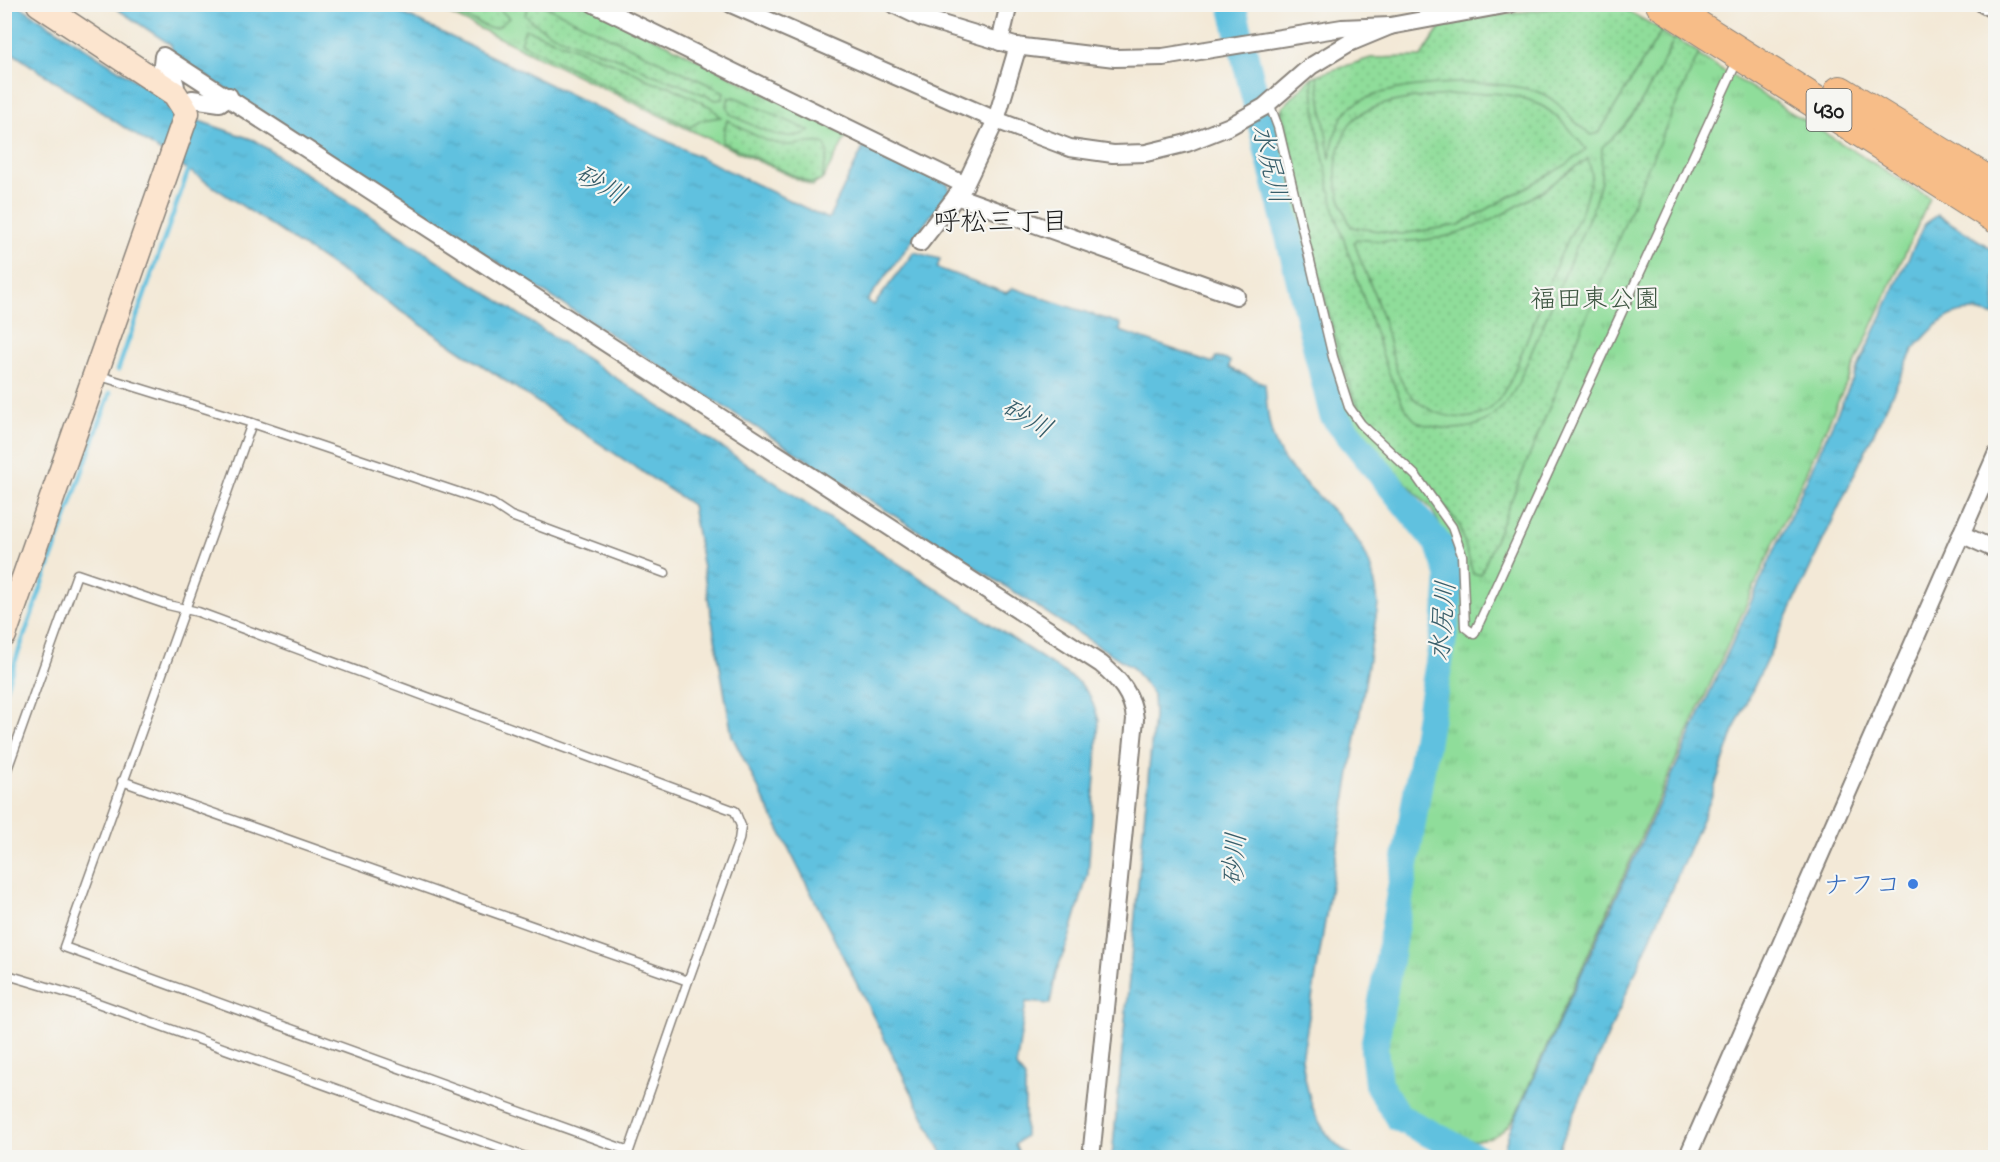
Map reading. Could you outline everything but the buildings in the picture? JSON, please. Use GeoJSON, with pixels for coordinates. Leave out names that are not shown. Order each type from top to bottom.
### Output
{"type":"FeatureCollection","features":[{"type":"Feature","properties":{"kind":"highway","name":"430"},"geometry":{"type":"LineString","coordinates":[[1662,4],[1995,217]]}},
{"type":"Feature","properties":{"kind":"highway","name":"430"},"geometry":{"type":"LineString","coordinates":[[1699,4],[1995,187]]}},
{"type":"Feature","properties":{"kind":"street"},"geometry":{"type":"LineString","coordinates":[[39,4],[181,104]]}},
{"type":"Feature","properties":{"kind":"street"},"geometry":{"type":"LineString","coordinates":[[594,4],[961,190],[1236,296]]}},
{"type":"Feature","properties":{"kind":"street"},"geometry":{"type":"LineString","coordinates":[[731,4],[996,120],[1070,148],[1113,154],[1146,153],[1187,143],[1262,108],[1306,69],[1349,43],[1390,26]]}},
{"type":"Feature","properties":{"kind":"street"},"geometry":{"type":"LineString","coordinates":[[1000,42],[1009,4]]}},
{"type":"Feature","properties":{"kind":"street"},"geometry":{"type":"LineString","coordinates":[[903,7],[1000,42],[1018,46],[1065,54],[1151,57],[1342,28],[1390,26],[1510,4]]}},
{"type":"Feature","properties":{"kind":"street"},"geometry":{"type":"LineString","coordinates":[[1983,4],[1995,11]]}},
{"type":"Feature","properties":{"kind":"street"},"geometry":{"type":"LineString","coordinates":[[920,243],[961,190],[996,120],[1018,46]]}},
{"type":"Feature","properties":{"kind":"street"},"geometry":{"type":"LineString","coordinates":[[4,635],[101,376],[165,178],[181,104],[174,78],[162,65],[163,56],[229,96],[1101,664],[1122,684],[1131,701],[1135,719],[1091,1158]]}},
{"type":"Feature","properties":{"kind":"street"},"geometry":{"type":"LineString","coordinates":[[181,104],[192,99],[220,103],[229,96]]}},
{"type":"Feature","properties":{"kind":"street"},"geometry":{"type":"LineString","coordinates":[[1687,1158],[1995,455]]}},
{"type":"Feature","properties":{"kind":"street"},"geometry":{"type":"LineString","coordinates":[[1960,534],[1995,550]]}},
{"type":"Feature","properties":{"kind":"lane"},"geometry":{"type":"LineString","coordinates":[[1262,108],[1278,127],[1333,357],[1349,407],[1361,424],[1416,476],[1452,527],[1462,555],[1465,627],[1474,634],[1741,53]]}},
{"type":"Feature","properties":{"kind":"lane"},"geometry":{"type":"LineString","coordinates":[[101,376],[252,423],[493,504],[511,516],[665,573]]}},
{"type":"Feature","properties":{"kind":"lane"},"geometry":{"type":"LineString","coordinates":[[4,778],[77,574],[183,609],[265,636],[735,811],[741,826],[740,840],[629,1151],[64,946],[183,609],[252,423]]}},
{"type":"Feature","properties":{"kind":"lane"},"geometry":{"type":"LineString","coordinates":[[122,781],[688,981]]}},
{"type":"Feature","properties":{"kind":"lane"},"geometry":{"type":"LineString","coordinates":[[4,974],[81,997],[528,1158]]}},
{"type":"Feature","properties":{"kind":"green space"},"geometry":{"type":"Polygon","coordinates":[[[431,5],[590,5],[847,135],[823,179],[812,186],[431,5]]]}},
{"type":"Feature","properties":{"kind":"green space"},"geometry":{"type":"Polygon","coordinates":[[[438,5],[495,5],[509,18],[497,28],[489,28],[438,5]]]}},
{"type":"Feature","properties":{"kind":"green space"},"geometry":{"type":"Polygon","coordinates":[[[529,5],[543,5],[724,92],[722,99],[716,100],[650,74],[619,58],[562,39],[525,15],[529,5]]]}},
{"type":"Feature","properties":{"kind":"green space","name":"福田東公園"},"geometry":{"type":"Polygon","coordinates":[[[1576,5],[1617,5],[1930,198],[1515,1116],[1504,1129],[1495,1135],[1478,1140],[1445,1131],[1401,1102],[1392,1091],[1382,1064],[1456,610],[1459,574],[1452,549],[1432,510],[1364,439],[1344,412],[1328,363],[1271,135],[1272,125],[1283,107],[1312,77],[1371,58],[1421,57],[1444,22],[1576,5]]]}},
{"type":"Feature","properties":{"kind":"green space"},"geometry":{"type":"Polygon","coordinates":[[[1576,5],[1617,5],[1662,30],[1599,133],[1592,135],[1550,98],[1525,88],[1472,83],[1442,84],[1385,92],[1362,100],[1347,111],[1340,121],[1330,159],[1317,75],[1371,58],[1421,57],[1444,22],[1576,5]]]}},
{"type":"Feature","properties":{"kind":"green space"},"geometry":{"type":"Polygon","coordinates":[[[525,29],[628,69],[654,83],[669,86],[711,107],[721,117],[702,120],[690,127],[520,43],[525,29]]]}},
{"type":"Feature","properties":{"kind":"green space"},"geometry":{"type":"Polygon","coordinates":[[[1675,38],[1699,53],[1645,174],[1481,574],[1473,574],[1460,526],[1425,480],[1373,428],[1353,396],[1339,352],[1300,200],[1283,107],[1312,77],[1317,127],[1335,213],[1388,371],[1403,403],[1410,415],[1421,424],[1442,428],[1467,428],[1495,414],[1517,386],[1593,208],[1601,181],[1602,147],[1635,111],[1675,38]]]}},
{"type":"Feature","properties":{"kind":"green space"},"geometry":{"type":"Polygon","coordinates":[[[1485,93],[1519,97],[1543,107],[1554,114],[1586,149],[1566,165],[1459,225],[1401,234],[1351,227],[1340,198],[1336,178],[1337,157],[1349,125],[1374,107],[1392,102],[1432,96],[1485,93]]]}},
{"type":"Feature","properties":{"kind":"green space"},"geometry":{"type":"Polygon","coordinates":[[[735,97],[810,131],[790,136],[759,128],[730,114],[727,105],[729,98],[735,97]]]}},
{"type":"Feature","properties":{"kind":"green space"},"geometry":{"type":"Polygon","coordinates":[[[727,120],[756,136],[780,144],[816,142],[825,144],[828,153],[821,181],[810,183],[722,142],[727,120]]]}},
{"type":"Feature","properties":{"kind":"green space"},"geometry":{"type":"Polygon","coordinates":[[[1588,159],[1592,175],[1582,211],[1560,256],[1510,382],[1499,399],[1481,414],[1458,418],[1434,411],[1413,398],[1398,373],[1380,309],[1354,242],[1356,239],[1410,241],[1433,239],[1474,228],[1517,206],[1588,159]]]}},
{"type":"Feature","properties":{"kind":"water"},"geometry":{"type":"Polygon","coordinates":[[[4,5],[18,5],[163,98],[170,111],[254,140],[1080,683],[1090,696],[1099,720],[1088,874],[1068,942],[1056,972],[1050,1004],[1026,1002],[1016,1067],[1025,1078],[1025,1136],[1015,1145],[1021,1157],[944,1157],[732,736],[692,505],[5,48],[4,5]]]}},
{"type":"Feature","properties":{"kind":"water","name":"砂川"},"geometry":{"type":"Polygon","coordinates":[[[111,5],[385,5],[828,219],[864,146],[948,184],[950,190],[867,301],[874,305],[914,252],[940,259],[937,268],[1006,293],[1013,288],[1121,324],[1120,331],[1213,363],[1216,357],[1230,361],[1229,368],[1265,384],[1271,429],[1281,455],[1293,471],[1335,513],[1356,538],[1371,567],[1378,605],[1302,1059],[1307,1089],[1322,1127],[1340,1148],[1353,1157],[1112,1157],[1154,716],[1153,695],[1133,668],[173,55],[171,45],[111,5]]]}},
{"type":"Feature","properties":{"kind":"water"},"geometry":{"type":"Polygon","coordinates":[[[1938,215],[1995,251],[1995,316],[1969,311],[1949,317],[1931,331],[1913,350],[1735,727],[1710,801],[1555,1157],[1502,1157],[1509,1132],[1902,271],[1925,224],[1938,215]]]}},
{"type":"Feature","properties":{"kind":"waterway","name":"水尻川"},"geometry":{"type":"LineString","coordinates":[[1232,4],[1333,415],[1439,545],[1450,577],[1447,614],[1374,1049],[1378,1084],[1398,1117],[1477,1158]]}},
{"type":"Feature","properties":{"kind":"waterway"},"geometry":{"type":"LineString","coordinates":[[118,370],[190,166]]}},
{"type":"Feature","properties":{"kind":"waterway"},"geometry":{"type":"LineString","coordinates":[[4,693],[110,393]]}},
{"type":"Feature","properties":{"kind":"place","name":"ナフコ"},"geometry":{"type":"Point","coordinates":[1913,884]}},
{"type":"Feature","properties":{"kind":"district","name":"呼松三丁目"},"geometry":{"type":"Point","coordinates":[1001,221]}}]}
